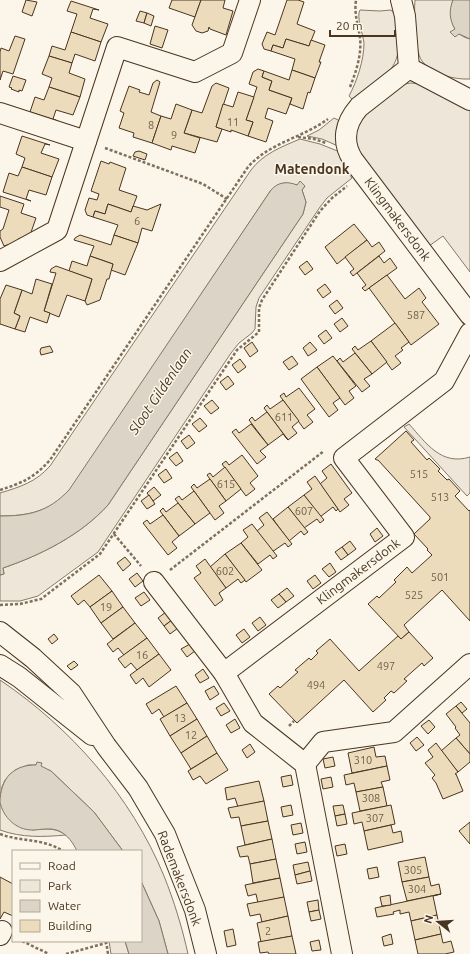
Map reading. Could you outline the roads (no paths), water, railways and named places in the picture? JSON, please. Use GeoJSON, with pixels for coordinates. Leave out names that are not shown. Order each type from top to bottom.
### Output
{"type":"FeatureCollection","features":[{"type":"Feature","properties":{"kind":"street"},"geometry":{"type":"LineString","coordinates":[[0,261],[57,230],[117,47],[195,72],[232,53],[250,0]]}},
{"type":"Feature","properties":{"kind":"street"},"geometry":{"type":"LineString","coordinates":[[401,0],[406,16],[410,68],[470,100]]}},
{"type":"Feature","properties":{"kind":"street","name":"Klingmakersdonk"},"geometry":{"type":"LineString","coordinates":[[410,68],[352,114],[345,133],[346,143],[349,153],[363,174],[470,315]]}},
{"type":"Feature","properties":{"kind":"street"},"geometry":{"type":"LineString","coordinates":[[0,113],[86,141]]}},
{"type":"Feature","properties":{"kind":"street","name":"Klingmakersdonk"},"geometry":{"type":"LineString","coordinates":[[224,673],[404,536],[344,458],[444,382],[470,333]]}},
{"type":"Feature","properties":{"kind":"street"},"geometry":{"type":"LineString","coordinates":[[154,582],[224,673],[253,723],[305,764],[342,954]]}},
{"type":"Feature","properties":{"kind":"street","name":"Rademakersdonk"},"geometry":{"type":"LineString","coordinates":[[0,632],[33,658],[71,693],[106,746],[138,788],[165,834],[195,910],[206,954]]}},
{"type":"Feature","properties":{"kind":"street"},"geometry":{"type":"LineString","coordinates":[[305,764],[323,742],[394,732],[470,664]]}},
{"type":"Feature","properties":{"kind":"street","name":"Rademakersdonk"},"geometry":{"type":"LineString","coordinates":[[0,665],[19,677],[106,746]]}},
{"type":"Feature","properties":{"kind":"water"},"geometry":{"type":"Polygon","coordinates":[[[453,0],[470,0],[470,39],[459,34],[455,37],[450,32],[455,29],[450,14],[453,0]]]}},
{"type":"Feature","properties":{"kind":"water","name":"Sloot Gildenlaan"},"geometry":{"type":"Polygon","coordinates":[[[300,181],[305,186],[302,190],[306,202],[303,214],[108,505],[86,526],[73,535],[32,557],[3,568],[4,574],[0,575],[0,516],[29,514],[46,508],[69,490],[271,190],[280,184],[290,183],[297,185],[300,181]]]}},
{"type":"Feature","properties":{"kind":"water"},"geometry":{"type":"Polygon","coordinates":[[[37,762],[42,763],[41,766],[51,771],[94,812],[122,850],[76,850],[70,840],[59,831],[49,829],[26,829],[21,828],[11,822],[4,813],[0,802],[1,791],[4,783],[10,774],[19,768],[36,765],[37,762]]]}},
{"type":"Feature","properties":{"kind":"water"},"geometry":{"type":"Polygon","coordinates":[[[142,883],[159,921],[168,954],[129,954],[125,942],[142,942],[142,883]]]}},
{"type":"Feature","properties":{"kind":"district","name":"Matendonk"},"geometry":{"type":"Point","coordinates":[312,169]}}]}
